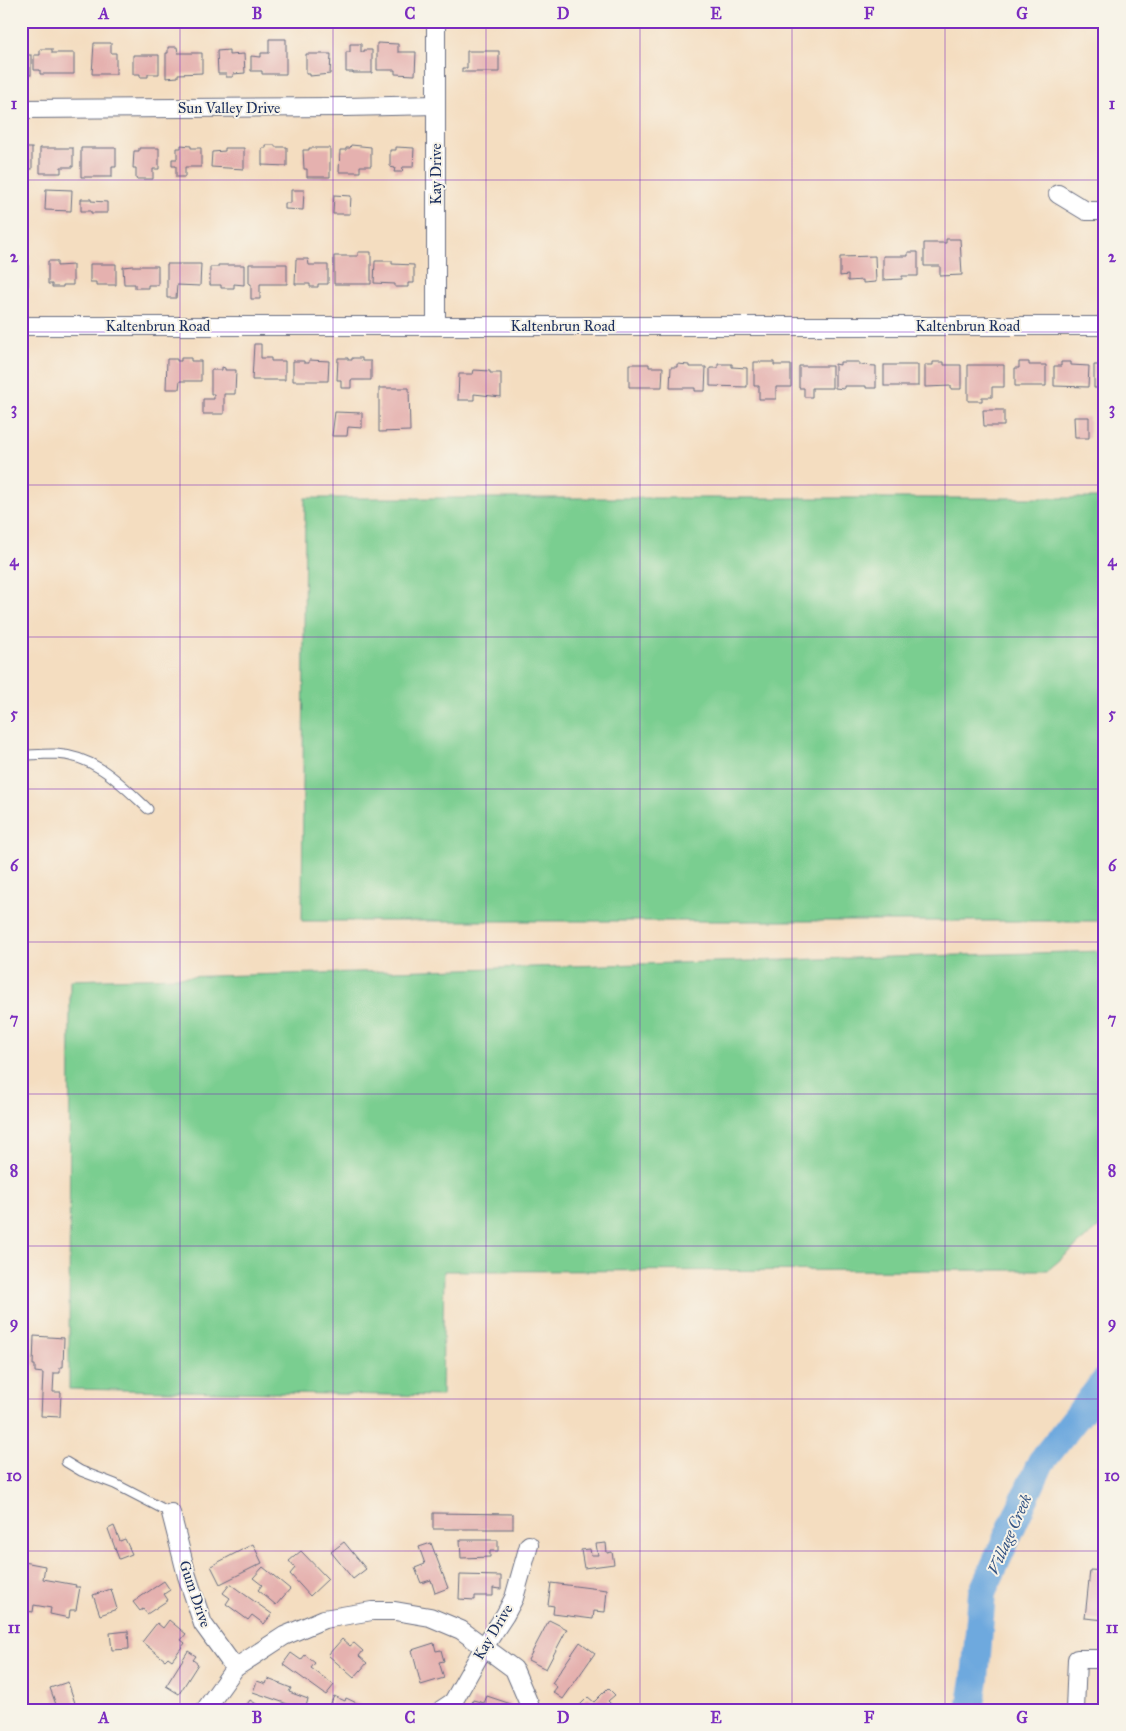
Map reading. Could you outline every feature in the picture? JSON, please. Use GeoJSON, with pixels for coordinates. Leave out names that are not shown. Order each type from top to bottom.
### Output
{"type":"FeatureCollection","features":[{"type":"Feature","properties":{"kind":"street","name":"Kay Drive"},"geometry":{"type":"LineString","coordinates":[[436,21],[436,326]]}},
{"type":"Feature","properties":{"kind":"street","name":"Sun Valley Drive"},"geometry":{"type":"LineString","coordinates":[[21,109],[436,105]]}},
{"type":"Feature","properties":{"kind":"street"},"geometry":{"type":"LineString","coordinates":[[1058,194],[1086,211],[1105,211]]}},
{"type":"Feature","properties":{"kind":"street","name":"Kaltenbrun Road"},"geometry":{"type":"LineString","coordinates":[[21,326],[1105,326]]}},
{"type":"Feature","properties":{"kind":"street","name":"Gum Drive"},"geometry":{"type":"LineString","coordinates":[[171,1513],[187,1576],[203,1624],[235,1668]]}},
{"type":"Feature","properties":{"kind":"street","name":"Kay Drive"},"geometry":{"type":"LineString","coordinates":[[441,1710],[453,1702],[514,1598],[529,1545]]}},
{"type":"Feature","properties":{"kind":"street"},"geometry":{"type":"LineString","coordinates":[[205,1710],[235,1668],[284,1636],[324,1619],[372,1611],[394,1611],[430,1616],[461,1630],[514,1669],[530,1710]]}},
{"type":"Feature","properties":{"kind":"street"},"geometry":{"type":"LineString","coordinates":[[1075,1710],[1077,1659],[1105,1659]]}},
{"type":"Feature","properties":{"kind":"lane"},"geometry":{"type":"LineString","coordinates":[[21,756],[58,754],[85,760],[108,772],[148,810]]}},
{"type":"Feature","properties":{"kind":"lane"},"geometry":{"type":"LineString","coordinates":[[66,1462],[82,1471],[115,1484],[171,1513]]}},
{"type":"Feature","properties":{"kind":"green space"},"geometry":{"type":"Polygon","coordinates":[[[305,498],[1105,498],[1105,921],[302,921],[305,498]]]}},
{"type":"Feature","properties":{"kind":"green space"},"geometry":{"type":"Polygon","coordinates":[[[1105,951],[1105,1222],[1048,1270],[444,1271],[442,1396],[69,1389],[70,980],[1105,951]]]}},
{"type":"Feature","properties":{"kind":"building"},"geometry":{"type":"Polygon","coordinates":[[[269,39],[286,39],[286,74],[262,74],[262,71],[251,71],[251,56],[261,57],[261,53],[269,53],[269,39]]]}},
{"type":"Feature","properties":{"kind":"building"},"geometry":{"type":"Polygon","coordinates":[[[94,43],[111,43],[111,53],[116,53],[116,74],[92,74],[94,43]]]}},
{"type":"Feature","properties":{"kind":"building"},"geometry":{"type":"Polygon","coordinates":[[[377,43],[398,44],[398,52],[416,52],[415,75],[395,74],[395,70],[377,70],[377,43]]]}},
{"type":"Feature","properties":{"kind":"building"},"geometry":{"type":"Polygon","coordinates":[[[350,44],[361,44],[361,52],[372,50],[372,73],[346,72],[346,52],[350,52],[350,44]]]}},
{"type":"Feature","properties":{"kind":"building"},"geometry":{"type":"Polygon","coordinates":[[[168,47],[177,47],[178,53],[202,53],[202,73],[178,74],[178,77],[166,78],[166,53],[168,53],[168,47]]]}},
{"type":"Feature","properties":{"kind":"building"},"geometry":{"type":"Polygon","coordinates":[[[40,49],[52,49],[52,53],[74,53],[74,74],[40,74],[40,70],[34,70],[34,55],[40,55],[40,49]]]}},
{"type":"Feature","properties":{"kind":"building"},"geometry":{"type":"Polygon","coordinates":[[[229,50],[229,55],[244,54],[245,73],[233,74],[233,77],[226,77],[226,74],[218,74],[217,51],[229,50]]]}},
{"type":"Feature","properties":{"kind":"building"},"geometry":{"type":"Polygon","coordinates":[[[467,51],[499,51],[499,72],[462,72],[462,68],[467,68],[467,51]]]}},
{"type":"Feature","properties":{"kind":"building"},"geometry":{"type":"Polygon","coordinates":[[[306,54],[331,54],[330,74],[310,76],[310,74],[306,74],[306,54]]]}},
{"type":"Feature","properties":{"kind":"building"},"geometry":{"type":"Polygon","coordinates":[[[21,55],[31,55],[31,75],[21,75],[21,55]]]}},
{"type":"Feature","properties":{"kind":"building"},"geometry":{"type":"Polygon","coordinates":[[[133,55],[159,55],[159,74],[148,74],[148,77],[140,77],[140,74],[133,74],[133,55]]]}},
{"type":"Feature","properties":{"kind":"building"},"geometry":{"type":"Polygon","coordinates":[[[181,145],[201,148],[201,167],[185,167],[185,177],[176,177],[176,166],[172,166],[172,159],[177,159],[177,148],[181,148],[181,145]]]}},
{"type":"Feature","properties":{"kind":"building"},"geometry":{"type":"Polygon","coordinates":[[[266,145],[287,147],[287,166],[262,165],[262,148],[266,148],[266,145]]]}},
{"type":"Feature","properties":{"kind":"building"},"geometry":{"type":"Polygon","coordinates":[[[351,145],[371,147],[371,166],[360,166],[360,172],[339,172],[340,150],[346,150],[351,145]]]}},
{"type":"Feature","properties":{"kind":"building"},"geometry":{"type":"Polygon","coordinates":[[[396,147],[414,148],[413,167],[403,167],[402,172],[394,172],[395,168],[390,167],[390,150],[396,150],[396,147]]]}},
{"type":"Feature","properties":{"kind":"building"},"geometry":{"type":"Polygon","coordinates":[[[21,148],[32,148],[32,169],[21,169],[21,148]]]}},
{"type":"Feature","properties":{"kind":"building"},"geometry":{"type":"Polygon","coordinates":[[[40,148],[73,148],[73,167],[61,167],[61,173],[40,173],[40,148]]]}},
{"type":"Feature","properties":{"kind":"building"},"geometry":{"type":"Polygon","coordinates":[[[81,148],[116,148],[116,167],[112,167],[112,177],[81,177],[81,148]]]}},
{"type":"Feature","properties":{"kind":"building"},"geometry":{"type":"Polygon","coordinates":[[[139,148],[159,148],[159,169],[153,169],[153,179],[136,179],[136,168],[133,168],[134,151],[139,151],[139,148]]]}},
{"type":"Feature","properties":{"kind":"building"},"geometry":{"type":"Polygon","coordinates":[[[225,148],[244,148],[244,169],[211,167],[212,152],[225,151],[225,148]]]}},
{"type":"Feature","properties":{"kind":"building"},"geometry":{"type":"Polygon","coordinates":[[[309,148],[330,148],[330,177],[307,177],[307,169],[304,169],[303,150],[309,150],[309,148]]]}},
{"type":"Feature","properties":{"kind":"building"},"geometry":{"type":"Polygon","coordinates":[[[46,189],[72,190],[71,211],[45,210],[46,189]]]}},
{"type":"Feature","properties":{"kind":"building"},"geometry":{"type":"Polygon","coordinates":[[[291,190],[304,190],[303,210],[285,209],[285,203],[291,203],[291,190]]]}},
{"type":"Feature","properties":{"kind":"building"},"geometry":{"type":"Polygon","coordinates":[[[334,195],[351,196],[350,214],[333,214],[334,195]]]}},
{"type":"Feature","properties":{"kind":"building"},"geometry":{"type":"Polygon","coordinates":[[[81,199],[107,202],[107,213],[81,211],[81,199]]]}},
{"type":"Feature","properties":{"kind":"building"},"geometry":{"type":"Polygon","coordinates":[[[946,239],[960,239],[962,275],[940,276],[940,266],[924,266],[924,243],[946,243],[946,239]]]}},
{"type":"Feature","properties":{"kind":"building"},"geometry":{"type":"Polygon","coordinates":[[[358,252],[371,252],[371,284],[334,284],[334,256],[358,256],[358,252]]]}},
{"type":"Feature","properties":{"kind":"building"},"geometry":{"type":"Polygon","coordinates":[[[908,252],[918,252],[918,276],[902,276],[902,279],[883,280],[883,256],[908,256],[908,252]]]}},
{"type":"Feature","properties":{"kind":"building"},"geometry":{"type":"Polygon","coordinates":[[[875,256],[876,282],[863,283],[863,280],[848,281],[848,275],[840,276],[840,257],[875,256]]]}},
{"type":"Feature","properties":{"kind":"building"},"geometry":{"type":"Polygon","coordinates":[[[296,259],[308,259],[309,265],[328,265],[328,284],[318,284],[318,287],[310,287],[310,284],[295,284],[296,259]]]}},
{"type":"Feature","properties":{"kind":"building"},"geometry":{"type":"Polygon","coordinates":[[[21,261],[28,261],[28,286],[21,286],[21,261]]]}},
{"type":"Feature","properties":{"kind":"building"},"geometry":{"type":"Polygon","coordinates":[[[48,261],[57,261],[57,266],[73,265],[73,285],[52,287],[52,284],[48,284],[48,261]]]}},
{"type":"Feature","properties":{"kind":"building"},"geometry":{"type":"Polygon","coordinates":[[[375,261],[392,261],[392,264],[414,265],[414,283],[408,283],[408,287],[395,287],[395,284],[374,283],[375,261]]]}},
{"type":"Feature","properties":{"kind":"building"},"geometry":{"type":"Polygon","coordinates":[[[90,264],[116,264],[116,285],[96,285],[96,282],[90,282],[90,264]]]}},
{"type":"Feature","properties":{"kind":"building"},"geometry":{"type":"Polygon","coordinates":[[[167,264],[201,264],[200,286],[177,285],[176,298],[167,298],[167,264]]]}},
{"type":"Feature","properties":{"kind":"building"},"geometry":{"type":"Polygon","coordinates":[[[249,264],[287,264],[287,284],[260,284],[260,299],[251,299],[249,264]]]}},
{"type":"Feature","properties":{"kind":"building"},"geometry":{"type":"Polygon","coordinates":[[[218,265],[244,265],[244,285],[234,284],[234,288],[221,288],[221,285],[210,285],[210,267],[218,267],[218,265]]]}},
{"type":"Feature","properties":{"kind":"building"},"geometry":{"type":"Polygon","coordinates":[[[158,266],[158,285],[148,285],[148,288],[135,288],[135,284],[124,284],[123,267],[158,266]]]}},
{"type":"Feature","properties":{"kind":"building"},"geometry":{"type":"Polygon","coordinates":[[[254,344],[261,344],[261,358],[271,358],[271,361],[285,361],[285,380],[252,380],[254,344]]]}},
{"type":"Feature","properties":{"kind":"building"},"geometry":{"type":"Polygon","coordinates":[[[181,358],[201,361],[201,381],[180,381],[179,389],[166,389],[167,359],[181,361],[181,358]]]}},
{"type":"Feature","properties":{"kind":"building"},"geometry":{"type":"Polygon","coordinates":[[[338,358],[352,360],[352,358],[362,358],[362,361],[371,361],[371,380],[351,380],[351,388],[341,388],[341,380],[337,380],[338,358]]]}},
{"type":"Feature","properties":{"kind":"building"},"geometry":{"type":"Polygon","coordinates":[[[309,360],[329,361],[328,381],[293,381],[293,361],[309,363],[309,360]]]}},
{"type":"Feature","properties":{"kind":"building"},"geometry":{"type":"Polygon","coordinates":[[[754,362],[774,362],[774,365],[791,365],[791,387],[776,387],[776,399],[759,399],[759,386],[754,386],[754,362]]]}},
{"type":"Feature","properties":{"kind":"building"},"geometry":{"type":"Polygon","coordinates":[[[840,362],[859,362],[859,365],[876,366],[876,388],[844,386],[844,389],[835,388],[835,364],[840,365],[840,362]]]}},
{"type":"Feature","properties":{"kind":"building"},"geometry":{"type":"Polygon","coordinates":[[[933,362],[944,362],[944,365],[961,365],[961,389],[951,389],[951,386],[925,387],[925,365],[933,365],[933,362]]]}},
{"type":"Feature","properties":{"kind":"building"},"geometry":{"type":"Polygon","coordinates":[[[1019,362],[1029,362],[1029,365],[1046,365],[1046,386],[1015,386],[1015,368],[1019,368],[1019,362]]]}},
{"type":"Feature","properties":{"kind":"building"},"geometry":{"type":"Polygon","coordinates":[[[1061,362],[1071,362],[1071,365],[1089,366],[1088,387],[1054,386],[1054,366],[1061,366],[1061,362]]]}},
{"type":"Feature","properties":{"kind":"building"},"geometry":{"type":"Polygon","coordinates":[[[629,364],[649,364],[649,367],[663,367],[662,387],[629,387],[629,364]]]}},
{"type":"Feature","properties":{"kind":"building"},"geometry":{"type":"Polygon","coordinates":[[[677,364],[689,365],[689,367],[706,367],[705,391],[695,391],[695,388],[670,388],[671,367],[677,367],[677,364]]]}},
{"type":"Feature","properties":{"kind":"building"},"geometry":{"type":"Polygon","coordinates":[[[718,364],[732,364],[732,367],[747,368],[747,387],[710,386],[710,368],[718,368],[718,364]]]}},
{"type":"Feature","properties":{"kind":"building"},"geometry":{"type":"Polygon","coordinates":[[[884,365],[918,365],[918,386],[884,386],[884,365]]]}},
{"type":"Feature","properties":{"kind":"building"},"geometry":{"type":"Polygon","coordinates":[[[968,365],[1004,365],[1004,387],[992,387],[992,397],[982,397],[982,401],[968,401],[968,365]]]}},
{"type":"Feature","properties":{"kind":"building"},"geometry":{"type":"Polygon","coordinates":[[[1094,365],[1105,365],[1105,393],[1100,393],[1100,388],[1094,388],[1094,365]]]}},
{"type":"Feature","properties":{"kind":"building"},"geometry":{"type":"Polygon","coordinates":[[[799,366],[832,366],[832,388],[812,388],[812,397],[804,397],[804,388],[799,388],[799,366]]]}},
{"type":"Feature","properties":{"kind":"building"},"geometry":{"type":"Polygon","coordinates":[[[222,367],[225,370],[236,370],[235,394],[224,394],[224,414],[203,414],[203,399],[214,399],[214,394],[211,394],[211,370],[222,370],[222,367]]]}},
{"type":"Feature","properties":{"kind":"building"},"geometry":{"type":"Polygon","coordinates":[[[474,370],[501,373],[501,397],[474,394],[474,400],[458,400],[459,374],[473,374],[474,370]]]}},
{"type":"Feature","properties":{"kind":"building"},"geometry":{"type":"Polygon","coordinates":[[[379,388],[409,388],[410,431],[379,432],[379,388]]]}},
{"type":"Feature","properties":{"kind":"building"},"geometry":{"type":"Polygon","coordinates":[[[983,410],[1004,410],[1004,426],[984,426],[983,410]]]}},
{"type":"Feature","properties":{"kind":"building"},"geometry":{"type":"Polygon","coordinates":[[[335,412],[362,413],[362,428],[348,427],[347,436],[332,436],[335,412]]]}},
{"type":"Feature","properties":{"kind":"building"},"geometry":{"type":"Polygon","coordinates":[[[1074,417],[1089,417],[1089,438],[1075,438],[1074,417]]]}},
{"type":"Feature","properties":{"kind":"building"},"geometry":{"type":"Polygon","coordinates":[[[34,1336],[64,1338],[63,1367],[60,1367],[60,1373],[54,1373],[53,1392],[61,1392],[60,1417],[41,1416],[43,1373],[35,1372],[35,1365],[33,1365],[34,1336]]]}},
{"type":"Feature","properties":{"kind":"building"},"geometry":{"type":"Polygon","coordinates":[[[433,1513],[513,1514],[513,1529],[433,1529],[433,1513]]]}},
{"type":"Feature","properties":{"kind":"building"},"geometry":{"type":"Polygon","coordinates":[[[114,1526],[120,1541],[125,1539],[132,1554],[119,1559],[108,1529],[114,1526]]]}},
{"type":"Feature","properties":{"kind":"building"},"geometry":{"type":"Polygon","coordinates":[[[460,1540],[498,1540],[498,1551],[490,1551],[490,1557],[461,1558],[460,1540]]]}},
{"type":"Feature","properties":{"kind":"building"},"geometry":{"type":"Polygon","coordinates":[[[344,1542],[366,1569],[353,1579],[331,1552],[344,1542]]]}},
{"type":"Feature","properties":{"kind":"building"},"geometry":{"type":"Polygon","coordinates":[[[431,1543],[448,1588],[435,1593],[431,1580],[421,1583],[415,1568],[425,1564],[419,1547],[431,1543]]]}},
{"type":"Feature","properties":{"kind":"building"},"geometry":{"type":"Polygon","coordinates":[[[606,1543],[607,1553],[612,1552],[614,1564],[584,1568],[581,1550],[590,1549],[591,1555],[598,1555],[596,1544],[606,1543]]]}},
{"type":"Feature","properties":{"kind":"building"},"geometry":{"type":"Polygon","coordinates":[[[253,1544],[262,1563],[220,1584],[211,1566],[253,1544]]]}},
{"type":"Feature","properties":{"kind":"building"},"geometry":{"type":"Polygon","coordinates":[[[301,1551],[328,1579],[310,1596],[290,1574],[295,1568],[289,1561],[301,1551]]]}},
{"type":"Feature","properties":{"kind":"building"},"geometry":{"type":"Polygon","coordinates":[[[24,1562],[45,1566],[43,1579],[80,1587],[76,1610],[70,1610],[69,1618],[50,1614],[51,1608],[34,1605],[33,1612],[21,1610],[21,1575],[24,1562]]]}},
{"type":"Feature","properties":{"kind":"building"},"geometry":{"type":"Polygon","coordinates":[[[263,1567],[290,1589],[276,1605],[258,1590],[262,1585],[253,1578],[263,1567]]]}},
{"type":"Feature","properties":{"kind":"building"},"geometry":{"type":"Polygon","coordinates":[[[1090,1570],[1105,1571],[1105,1620],[1085,1618],[1090,1570]]]}},
{"type":"Feature","properties":{"kind":"building"},"geometry":{"type":"Polygon","coordinates":[[[460,1575],[501,1576],[501,1589],[493,1588],[493,1596],[475,1596],[475,1600],[459,1599],[460,1575]]]}},
{"type":"Feature","properties":{"kind":"building"},"geometry":{"type":"Polygon","coordinates":[[[164,1581],[170,1590],[164,1594],[168,1600],[147,1614],[143,1609],[140,1611],[133,1602],[164,1581]]]}},
{"type":"Feature","properties":{"kind":"building"},"geometry":{"type":"Polygon","coordinates":[[[551,1583],[607,1590],[605,1612],[594,1611],[593,1619],[553,1614],[554,1606],[548,1605],[551,1583]]]}},
{"type":"Feature","properties":{"kind":"building"},"geometry":{"type":"Polygon","coordinates":[[[230,1584],[272,1614],[264,1624],[252,1615],[248,1620],[226,1604],[230,1598],[223,1593],[230,1584]]]}},
{"type":"Feature","properties":{"kind":"building"},"geometry":{"type":"Polygon","coordinates":[[[111,1589],[117,1609],[100,1615],[93,1595],[111,1589]]]}},
{"type":"Feature","properties":{"kind":"building"},"geometry":{"type":"Polygon","coordinates":[[[169,1620],[186,1634],[181,1640],[185,1643],[172,1660],[168,1657],[165,1660],[142,1642],[157,1623],[163,1628],[169,1620]]]}},
{"type":"Feature","properties":{"kind":"building"},"geometry":{"type":"Polygon","coordinates":[[[549,1620],[567,1629],[546,1669],[528,1660],[549,1620]]]}},
{"type":"Feature","properties":{"kind":"building"},"geometry":{"type":"Polygon","coordinates":[[[128,1631],[129,1649],[112,1650],[110,1633],[128,1631]]]}},
{"type":"Feature","properties":{"kind":"building"},"geometry":{"type":"Polygon","coordinates":[[[342,1639],[350,1646],[354,1643],[363,1651],[359,1656],[367,1663],[354,1678],[328,1655],[342,1639]]]}},
{"type":"Feature","properties":{"kind":"building"},"geometry":{"type":"Polygon","coordinates":[[[580,1642],[595,1653],[563,1699],[553,1692],[557,1687],[552,1683],[580,1642]]]}},
{"type":"Feature","properties":{"kind":"building"},"geometry":{"type":"Polygon","coordinates":[[[434,1643],[436,1651],[441,1650],[444,1661],[439,1662],[444,1678],[421,1685],[412,1650],[434,1643]]]}},
{"type":"Feature","properties":{"kind":"building"},"geometry":{"type":"Polygon","coordinates":[[[188,1651],[196,1656],[193,1660],[198,1664],[179,1694],[166,1686],[188,1651]]]}},
{"type":"Feature","properties":{"kind":"building"},"geometry":{"type":"Polygon","coordinates":[[[291,1653],[301,1660],[305,1655],[315,1663],[311,1668],[334,1685],[326,1695],[283,1664],[291,1653]]]}},
{"type":"Feature","properties":{"kind":"building"},"geometry":{"type":"Polygon","coordinates":[[[268,1679],[291,1688],[289,1692],[308,1699],[305,1710],[253,1692],[257,1681],[266,1684],[268,1679]]]}},
{"type":"Feature","properties":{"kind":"building"},"geometry":{"type":"Polygon","coordinates":[[[68,1682],[76,1706],[86,1710],[58,1710],[50,1688],[68,1682]]]}},
{"type":"Feature","properties":{"kind":"building"},"geometry":{"type":"Polygon","coordinates":[[[608,1688],[615,1695],[608,1701],[611,1704],[605,1710],[603,1708],[601,1710],[575,1710],[588,1697],[594,1702],[608,1688]]]}},
{"type":"Feature","properties":{"kind":"building"},"geometry":{"type":"Polygon","coordinates":[[[1102,1694],[1105,1694],[1105,1710],[1102,1710],[1102,1694]]]}},
{"type":"Feature","properties":{"kind":"building"},"geometry":{"type":"Polygon","coordinates":[[[334,1696],[345,1701],[346,1698],[361,1705],[359,1708],[362,1710],[335,1710],[329,1707],[334,1696]]]}},
{"type":"Feature","properties":{"kind":"building"},"geometry":{"type":"Polygon","coordinates":[[[487,1696],[511,1704],[510,1710],[470,1710],[473,1700],[484,1703],[487,1696]]]}},
{"type":"Feature","properties":{"kind":"building"},"geometry":{"type":"Polygon","coordinates":[[[250,1700],[266,1710],[243,1710],[250,1700]]]}},
{"type":"Feature","properties":{"kind":"waterway","name":"Village Creek"},"geometry":{"type":"LineString","coordinates":[[970,1710],[975,1679],[982,1593],[1041,1462],[1105,1381]]}}]}
